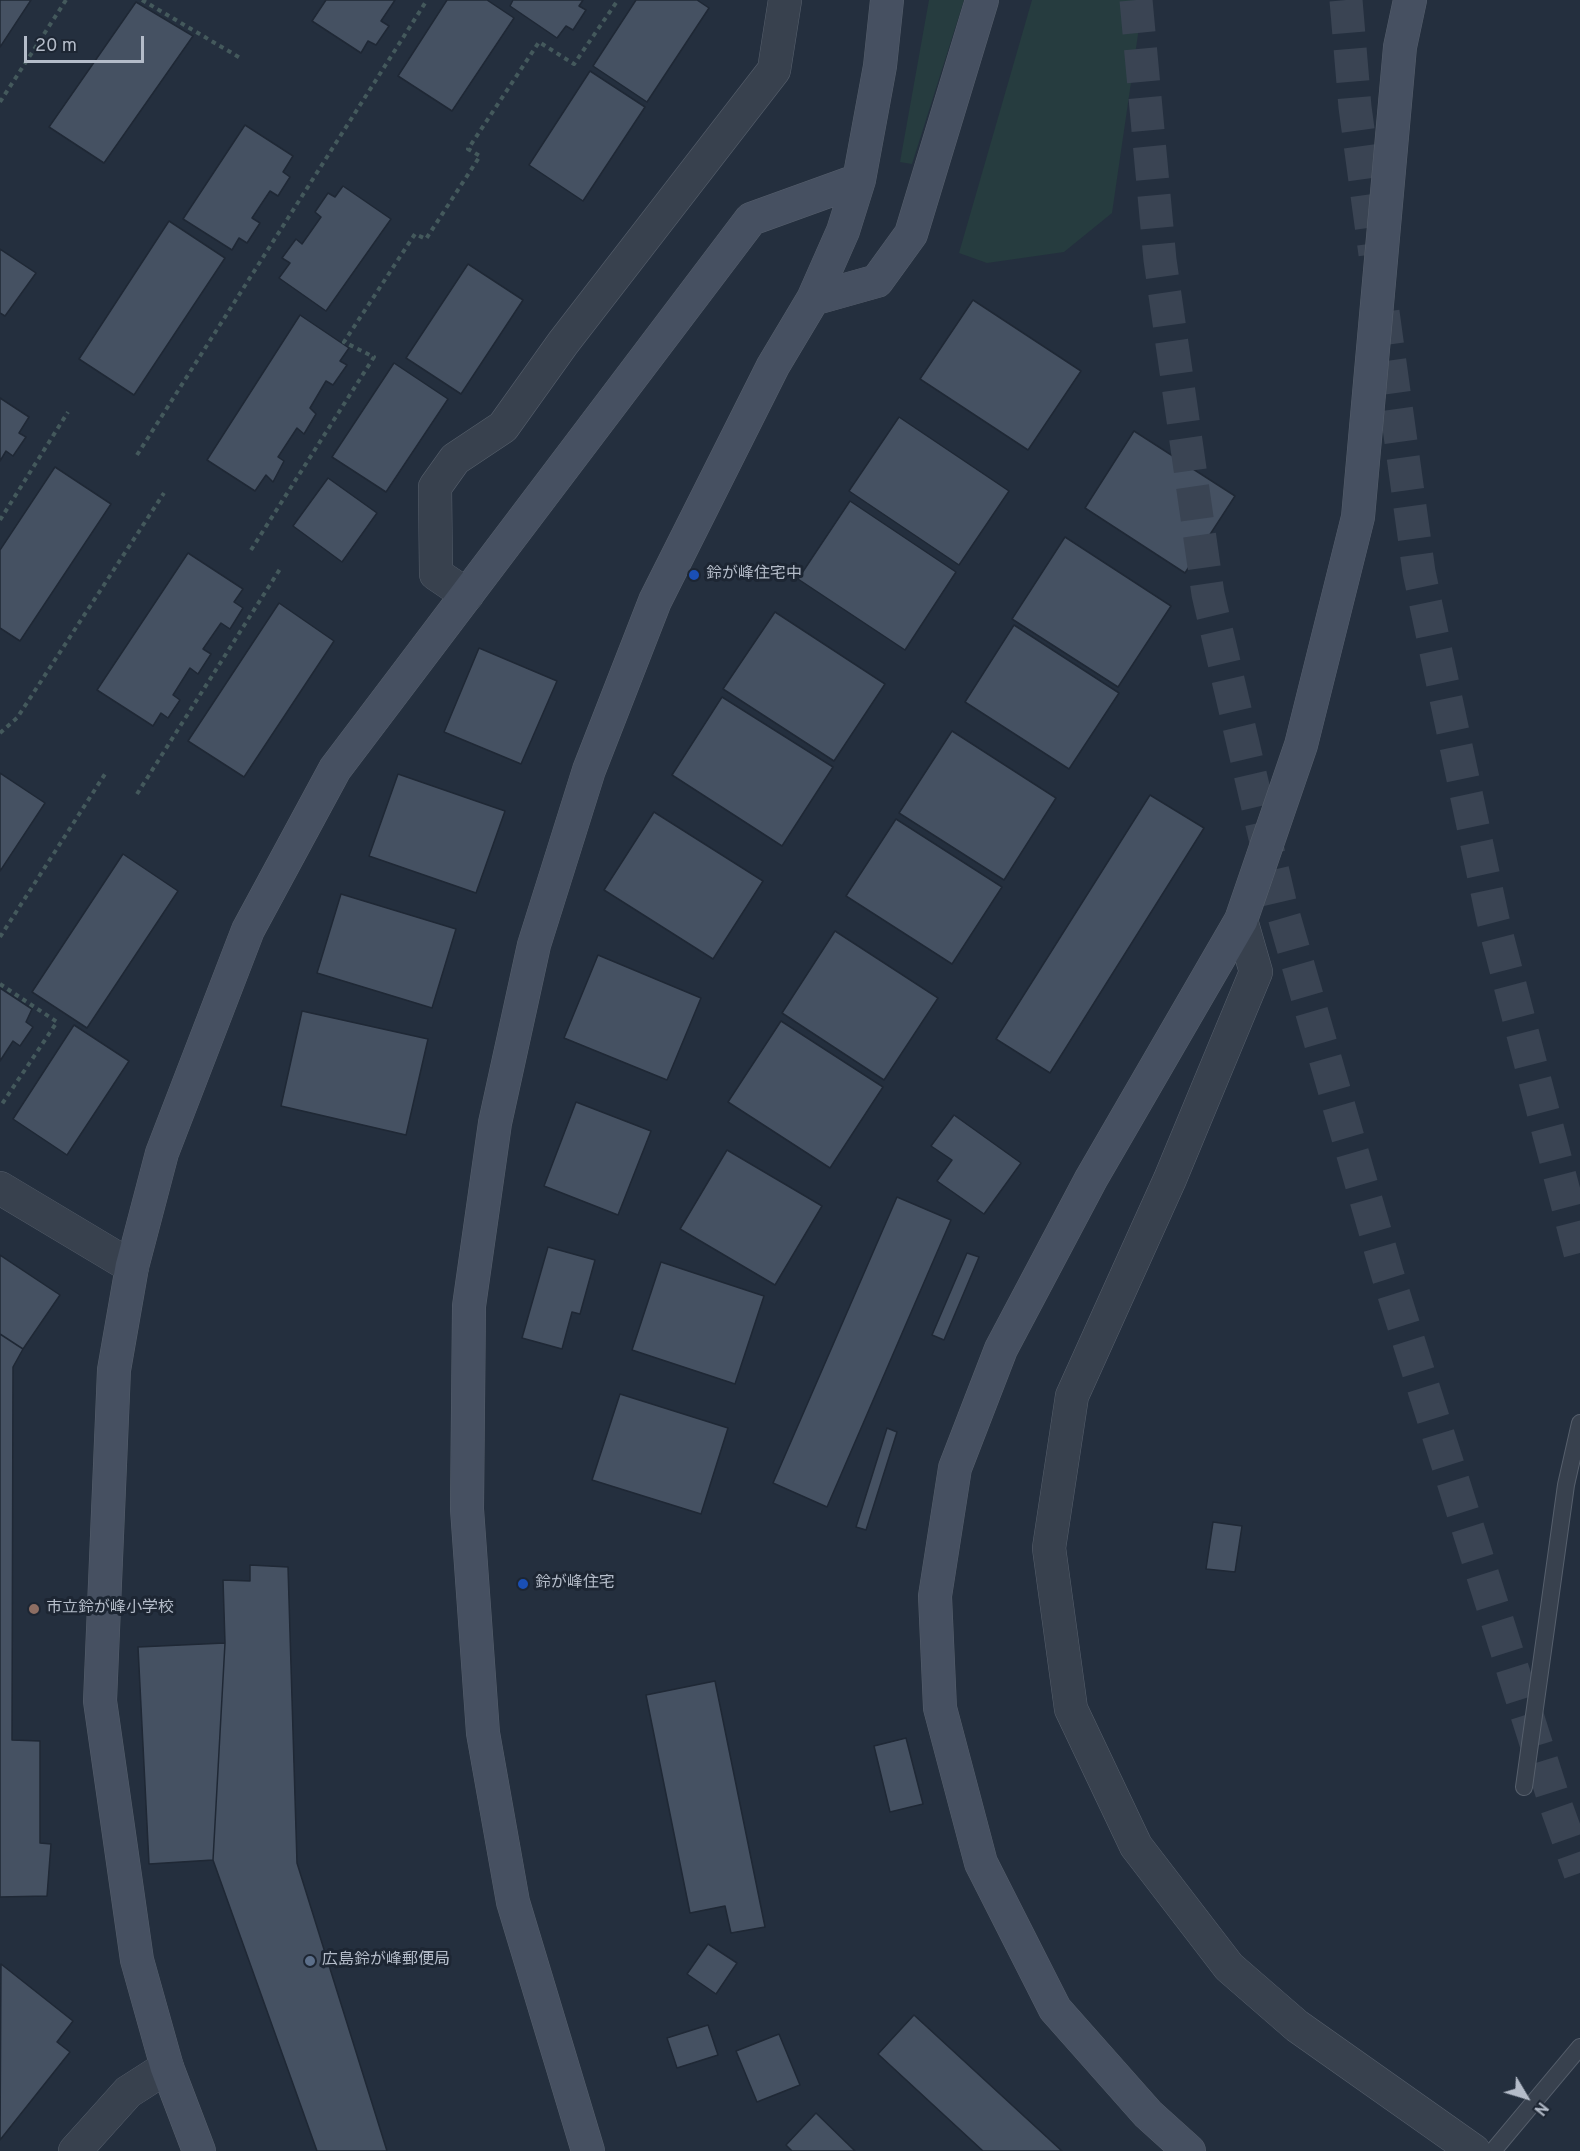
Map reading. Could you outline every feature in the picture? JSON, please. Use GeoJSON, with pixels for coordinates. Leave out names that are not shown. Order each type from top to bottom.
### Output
{"type":"FeatureCollection","features":[{"type":"Feature","properties":{"kind":"street"},"geometry":{"type":"LineString","coordinates":[[588,2151],[513,1902],[483,1733],[467,1509],[469,1306],[495,1123],[534,945],[589,770],[655,601],[773,366],[813,299],[843,231],[859,180],[880,66],[887,0]]}},
{"type":"Feature","properties":{"kind":"street"},"geometry":{"type":"LineString","coordinates":[[813,299],[877,281],[911,234],[982,0]]}},
{"type":"Feature","properties":{"kind":"street"},"geometry":{"type":"LineString","coordinates":[[1189,2151],[1148,2114],[1055,2009],[981,1863],[940,1708],[935,1596],[955,1468],[1001,1349],[1091,1179],[1241,920],[1301,745],[1358,517],[1400,47],[1410,0]]}},
{"type":"Feature","properties":{"kind":"street"},"geometry":{"type":"LineString","coordinates":[[467,596],[436,574],[435,487],[455,459],[503,427],[563,343],[774,70],[779,4]]}},
{"type":"Feature","properties":{"kind":"street"},"geometry":{"type":"LineString","coordinates":[[199,2151],[167,2067],[137,1960],[100,1701],[114,1370],[132,1267],[162,1153],[248,930],[336,769],[751,219],[859,180]]}},
{"type":"Feature","properties":{"kind":"street"},"geometry":{"type":"LineString","coordinates":[[1241,920],[1256,972],[1170,1179],[1072,1395],[1049,1548],[1071,1709],[1136,1846],[1229,1967],[1297,2026],[1474,2151]]}},
{"type":"Feature","properties":{"kind":"street"},"geometry":{"type":"LineString","coordinates":[[0,1188],[132,1267]]}},
{"type":"Feature","properties":{"kind":"street"},"geometry":{"type":"LineString","coordinates":[[75,2151],[128,2092],[167,2067]]}},
{"type":"Feature","properties":{"kind":"lane"},"geometry":{"type":"LineString","coordinates":[[1524,1787],[1566,1485],[1580,1423]]}},
{"type":"Feature","properties":{"kind":"lane"},"geometry":{"type":"LineString","coordinates":[[1493,2151],[1580,2047]]}},
{"type":"Feature","properties":{"kind":"path"},"geometry":{"type":"LineString","coordinates":[[0,102],[66,0]]}},
{"type":"Feature","properties":{"kind":"path"},"geometry":{"type":"LineString","coordinates":[[142,0],[242,59]]}},
{"type":"Feature","properties":{"kind":"path"},"geometry":{"type":"LineString","coordinates":[[138,455],[427,0]]}},
{"type":"Feature","properties":{"kind":"path"},"geometry":{"type":"LineString","coordinates":[[251,550],[374,357],[344,342],[415,234],[426,239],[480,156],[468,149],[539,42],[574,64],[618,0]]}},
{"type":"Feature","properties":{"kind":"path"},"geometry":{"type":"LineString","coordinates":[[0,520],[69,412]]}},
{"type":"Feature","properties":{"kind":"path"},"geometry":{"type":"LineString","coordinates":[[0,733],[17,718],[164,493]]}},
{"type":"Feature","properties":{"kind":"path"},"geometry":{"type":"LineString","coordinates":[[137,794],[280,569]]}},
{"type":"Feature","properties":{"kind":"path"},"geometry":{"type":"LineString","coordinates":[[0,937],[105,774]]}},
{"type":"Feature","properties":{"kind":"path"},"geometry":{"type":"LineString","coordinates":[[0,984],[57,1022],[0,1107]]}},
{"type":"Feature","properties":{"kind":"green space"},"geometry":{"type":"Polygon","coordinates":[[[929,0],[964,0],[912,164],[900,162],[929,0]]]}},
{"type":"Feature","properties":{"kind":"green space"},"geometry":{"type":"Polygon","coordinates":[[[1032,0],[1143,0],[1112,213],[1064,252],[987,263],[959,253],[1032,0]]]}},
{"type":"Feature","properties":{"kind":"building"},"geometry":{"type":"Polygon","coordinates":[[[0,0],[31,0],[0,47],[0,0]]]}},
{"type":"Feature","properties":{"kind":"building"},"geometry":{"type":"Polygon","coordinates":[[[326,0],[395,0],[381,21],[389,26],[376,45],[368,41],[361,53],[312,21],[326,0]]]}},
{"type":"Feature","properties":{"kind":"building"},"geometry":{"type":"Polygon","coordinates":[[[447,0],[487,0],[514,18],[452,111],[398,76],[447,0]]]}},
{"type":"Feature","properties":{"kind":"building"},"geometry":{"type":"Polygon","coordinates":[[[513,0],[583,0],[579,6],[586,10],[573,30],[566,26],[557,38],[510,6],[513,0]]]}},
{"type":"Feature","properties":{"kind":"building"},"geometry":{"type":"Polygon","coordinates":[[[636,0],[697,0],[709,8],[647,102],[593,66],[636,0]]]}},
{"type":"Feature","properties":{"kind":"building"},"geometry":{"type":"Polygon","coordinates":[[[136,2],[193,36],[104,163],[49,127],[136,2]]]}},
{"type":"Feature","properties":{"kind":"building"},"geometry":{"type":"Polygon","coordinates":[[[590,71],[645,107],[583,201],[529,165],[590,71]]]}},
{"type":"Feature","properties":{"kind":"building"},"geometry":{"type":"Polygon","coordinates":[[[245,125],[293,156],[283,172],[290,177],[278,196],[270,191],[252,218],[260,223],[247,243],[239,238],[232,250],[183,219],[245,125]]]}},
{"type":"Feature","properties":{"kind":"building"},"geometry":{"type":"Polygon","coordinates":[[[343,186],[391,219],[326,311],[279,278],[290,263],[282,258],[296,239],[302,244],[321,217],[315,212],[328,193],[335,197],[343,186]]]}},
{"type":"Feature","properties":{"kind":"building"},"geometry":{"type":"Polygon","coordinates":[[[169,221],[225,258],[134,395],[79,359],[169,221]]]}},
{"type":"Feature","properties":{"kind":"building"},"geometry":{"type":"Polygon","coordinates":[[[0,249],[36,273],[5,316],[0,313],[0,249]]]}},
{"type":"Feature","properties":{"kind":"building"},"geometry":{"type":"Polygon","coordinates":[[[468,264],[523,300],[461,394],[406,358],[468,264]]]}},
{"type":"Feature","properties":{"kind":"building"},"geometry":{"type":"Polygon","coordinates":[[[973,300],[1081,371],[1028,450],[920,379],[973,300]]]}},
{"type":"Feature","properties":{"kind":"building"},"geometry":{"type":"Polygon","coordinates":[[[300,315],[349,348],[340,361],[347,365],[333,385],[326,381],[310,408],[316,414],[304,434],[297,428],[278,457],[284,461],[273,482],[266,475],[255,491],[207,460],[300,315]]]}},
{"type":"Feature","properties":{"kind":"building"},"geometry":{"type":"Polygon","coordinates":[[[394,363],[448,399],[386,492],[332,457],[394,363]]]}},
{"type":"Feature","properties":{"kind":"building"},"geometry":{"type":"Polygon","coordinates":[[[0,398],[29,417],[19,433],[26,437],[13,456],[6,451],[0,461],[0,398]]]}},
{"type":"Feature","properties":{"kind":"building"},"geometry":{"type":"Polygon","coordinates":[[[899,417],[1009,491],[959,565],[849,491],[899,417]]]}},
{"type":"Feature","properties":{"kind":"building"},"geometry":{"type":"Polygon","coordinates":[[[1134,431],[1235,496],[1185,573],[1085,508],[1134,431]]]}},
{"type":"Feature","properties":{"kind":"building"},"geometry":{"type":"Polygon","coordinates":[[[55,467],[111,504],[20,641],[0,628],[0,550],[55,467]]]}},
{"type":"Feature","properties":{"kind":"building"},"geometry":{"type":"Polygon","coordinates":[[[328,478],[377,513],[342,562],[293,526],[328,478]]]}},
{"type":"Feature","properties":{"kind":"building"},"geometry":{"type":"Polygon","coordinates":[[[850,501],[956,572],[905,650],[798,579],[850,501]]]}},
{"type":"Feature","properties":{"kind":"building"},"geometry":{"type":"Polygon","coordinates":[[[1065,537],[1171,606],[1118,687],[1012,619],[1065,537]]]}},
{"type":"Feature","properties":{"kind":"building"},"geometry":{"type":"Polygon","coordinates":[[[188,553],[243,589],[234,602],[243,608],[230,629],[221,623],[203,649],[211,654],[198,674],[190,668],[173,695],[180,700],[168,718],[161,713],[153,726],[97,690],[188,553]]]}},
{"type":"Feature","properties":{"kind":"building"},"geometry":{"type":"Polygon","coordinates":[[[279,603],[334,641],[244,777],[188,741],[279,603]]]}},
{"type":"Feature","properties":{"kind":"building"},"geometry":{"type":"Polygon","coordinates":[[[775,612],[885,684],[834,761],[723,689],[775,612]]]}},
{"type":"Feature","properties":{"kind":"building"},"geometry":{"type":"Polygon","coordinates":[[[1014,625],[1119,693],[1069,769],[965,702],[1014,625]]]}},
{"type":"Feature","properties":{"kind":"building"},"geometry":{"type":"Polygon","coordinates":[[[479,648],[557,681],[521,764],[444,732],[479,648]]]}},
{"type":"Feature","properties":{"kind":"building"},"geometry":{"type":"Polygon","coordinates":[[[722,697],[833,767],[782,846],[672,775],[722,697]]]}},
{"type":"Feature","properties":{"kind":"building"},"geometry":{"type":"Polygon","coordinates":[[[952,731],[1056,798],[1004,880],[899,813],[952,731]]]}},
{"type":"Feature","properties":{"kind":"building"},"geometry":{"type":"Polygon","coordinates":[[[0,773],[45,803],[0,871],[0,773]]]}},
{"type":"Feature","properties":{"kind":"building"},"geometry":{"type":"Polygon","coordinates":[[[398,774],[505,811],[476,893],[369,856],[398,774]]]}},
{"type":"Feature","properties":{"kind":"building"},"geometry":{"type":"Polygon","coordinates":[[[1150,795],[1204,828],[1050,1073],[996,1039],[1150,795]]]}},
{"type":"Feature","properties":{"kind":"building"},"geometry":{"type":"Polygon","coordinates":[[[654,812],[763,881],[713,959],[604,890],[654,812]]]}},
{"type":"Feature","properties":{"kind":"building"},"geometry":{"type":"Polygon","coordinates":[[[896,819],[1002,887],[952,964],[846,896],[896,819]]]}},
{"type":"Feature","properties":{"kind":"building"},"geometry":{"type":"Polygon","coordinates":[[[123,854],[178,891],[87,1028],[32,992],[123,854]]]}},
{"type":"Feature","properties":{"kind":"building"},"geometry":{"type":"Polygon","coordinates":[[[341,894],[456,929],[432,1008],[317,973],[341,894]]]}},
{"type":"Feature","properties":{"kind":"building"},"geometry":{"type":"Polygon","coordinates":[[[835,931],[938,998],[884,1080],[782,1013],[835,931]]]}},
{"type":"Feature","properties":{"kind":"building"},"geometry":{"type":"Polygon","coordinates":[[[598,955],[701,998],[667,1080],[564,1038],[598,955]]]}},
{"type":"Feature","properties":{"kind":"building"},"geometry":{"type":"Polygon","coordinates":[[[0,988],[32,1009],[26,1022],[33,1027],[20,1046],[13,1041],[0,1061],[0,988]]]}},
{"type":"Feature","properties":{"kind":"building"},"geometry":{"type":"Polygon","coordinates":[[[302,1011],[428,1039],[406,1135],[281,1106],[302,1011]]]}},
{"type":"Feature","properties":{"kind":"building"},"geometry":{"type":"Polygon","coordinates":[[[781,1021],[883,1087],[830,1168],[728,1102],[781,1021]]]}},
{"type":"Feature","properties":{"kind":"building"},"geometry":{"type":"Polygon","coordinates":[[[74,1025],[129,1061],[67,1155],[13,1119],[74,1025]]]}},
{"type":"Feature","properties":{"kind":"building"},"geometry":{"type":"Polygon","coordinates":[[[576,1102],[651,1131],[618,1215],[544,1186],[576,1102]]]}},
{"type":"Feature","properties":{"kind":"building"},"geometry":{"type":"Polygon","coordinates":[[[954,1115],[1021,1163],[984,1214],[937,1181],[952,1160],[931,1146],[954,1115]]]}},
{"type":"Feature","properties":{"kind":"building"},"geometry":{"type":"Polygon","coordinates":[[[727,1150],[822,1206],[775,1285],[680,1229],[727,1150]]]}},
{"type":"Feature","properties":{"kind":"building"},"geometry":{"type":"Polygon","coordinates":[[[897,1197],[951,1220],[827,1507],[773,1483],[897,1197]]]}},
{"type":"Feature","properties":{"kind":"building"},"geometry":{"type":"Polygon","coordinates":[[[548,1247],[595,1260],[580,1314],[572,1312],[562,1349],[522,1338],[548,1247]]]}},
{"type":"Feature","properties":{"kind":"building"},"geometry":{"type":"Polygon","coordinates":[[[967,1253],[979,1257],[944,1340],[932,1335],[967,1253]]]}},
{"type":"Feature","properties":{"kind":"building"},"geometry":{"type":"Polygon","coordinates":[[[0,1255],[60,1295],[23,1349],[0,1334],[0,1255]]]}},
{"type":"Feature","properties":{"kind":"building"},"geometry":{"type":"Polygon","coordinates":[[[661,1262],[764,1296],[735,1384],[632,1350],[661,1262]]]}},
{"type":"Feature","properties":{"kind":"building"},"geometry":{"type":"Polygon","coordinates":[[[0,1334],[23,1349],[13,1367],[12,1740],[40,1741],[40,1843],[51,1844],[47,1896],[0,1897],[0,1334]]]}},
{"type":"Feature","properties":{"kind":"building"},"geometry":{"type":"Polygon","coordinates":[[[620,1394],[728,1428],[701,1514],[592,1480],[620,1394]]]}},
{"type":"Feature","properties":{"kind":"building"},"geometry":{"type":"Polygon","coordinates":[[[887,1428],[897,1432],[866,1530],[856,1527],[887,1428]]]}},
{"type":"Feature","properties":{"kind":"building"},"geometry":{"type":"Polygon","coordinates":[[[1213,1522],[1242,1526],[1235,1572],[1206,1569],[1213,1522]]]}},
{"type":"Feature","properties":{"kind":"building"},"geometry":{"type":"Polygon","coordinates":[[[250,1565],[288,1567],[297,1863],[387,2151],[317,2151],[213,1860],[225,1643],[223,1580],[250,1581],[250,1565]]]}},
{"type":"Feature","properties":{"kind":"building"},"geometry":{"type":"Polygon","coordinates":[[[225,1643],[213,1860],[149,1864],[138,1647],[225,1643]]]}},
{"type":"Feature","properties":{"kind":"building"},"geometry":{"type":"Polygon","coordinates":[[[715,1681],[765,1927],[731,1933],[725,1906],[690,1913],[646,1695],[715,1681]]]}},
{"type":"Feature","properties":{"kind":"building"},"geometry":{"type":"Polygon","coordinates":[[[906,1738],[923,1804],[890,1812],[874,1746],[906,1738]]]}},
{"type":"Feature","properties":{"kind":"building"},"geometry":{"type":"Polygon","coordinates":[[[708,1944],[737,1963],[716,1994],[687,1974],[708,1944]]]}},
{"type":"Feature","properties":{"kind":"building"},"geometry":{"type":"Polygon","coordinates":[[[1,1964],[73,2021],[57,2042],[70,2052],[0,2140],[1,1964]]]}},
{"type":"Feature","properties":{"kind":"building"},"geometry":{"type":"Polygon","coordinates":[[[914,2015],[1062,2151],[983,2151],[878,2054],[914,2015]]]}},
{"type":"Feature","properties":{"kind":"building"},"geometry":{"type":"Polygon","coordinates":[[[708,2025],[718,2055],[677,2068],[667,2038],[708,2025]]]}},
{"type":"Feature","properties":{"kind":"building"},"geometry":{"type":"Polygon","coordinates":[[[779,2034],[800,2085],[757,2102],[736,2051],[779,2034]]]}},
{"type":"Feature","properties":{"kind":"building"},"geometry":{"type":"Polygon","coordinates":[[[816,2113],[855,2151],[792,2151],[786,2145],[816,2113]]]}},
{"type":"Feature","properties":{"kind":"tunnel"},"geometry":{"type":"LineString","coordinates":[[1136,0],[1160,260],[1208,594],[1281,906],[1388,1276],[1554,1800],[1580,1873]]}},
{"type":"Feature","properties":{"kind":"tunnel"},"geometry":{"type":"LineString","coordinates":[[1346,0],[1355,107],[1375,254]]}},
{"type":"Feature","properties":{"kind":"tunnel"},"geometry":{"type":"LineString","coordinates":[[1383,312],[1419,572],[1493,920],[1580,1253]]}},
{"type":"Feature","properties":{"kind":"place","name":"鈴が峰住宅中"},"geometry":{"type":"Point","coordinates":[694,575]}},
{"type":"Feature","properties":{"kind":"place","name":"鈴が峰住宅"},"geometry":{"type":"Point","coordinates":[523,1584]}},
{"type":"Feature","properties":{"kind":"place","name":"市立鈴が峰小学校"},"geometry":{"type":"Point","coordinates":[34,1609]}},
{"type":"Feature","properties":{"kind":"place","name":"広島鈴が峰郵便局"},"geometry":{"type":"Point","coordinates":[310,1961]}}]}
